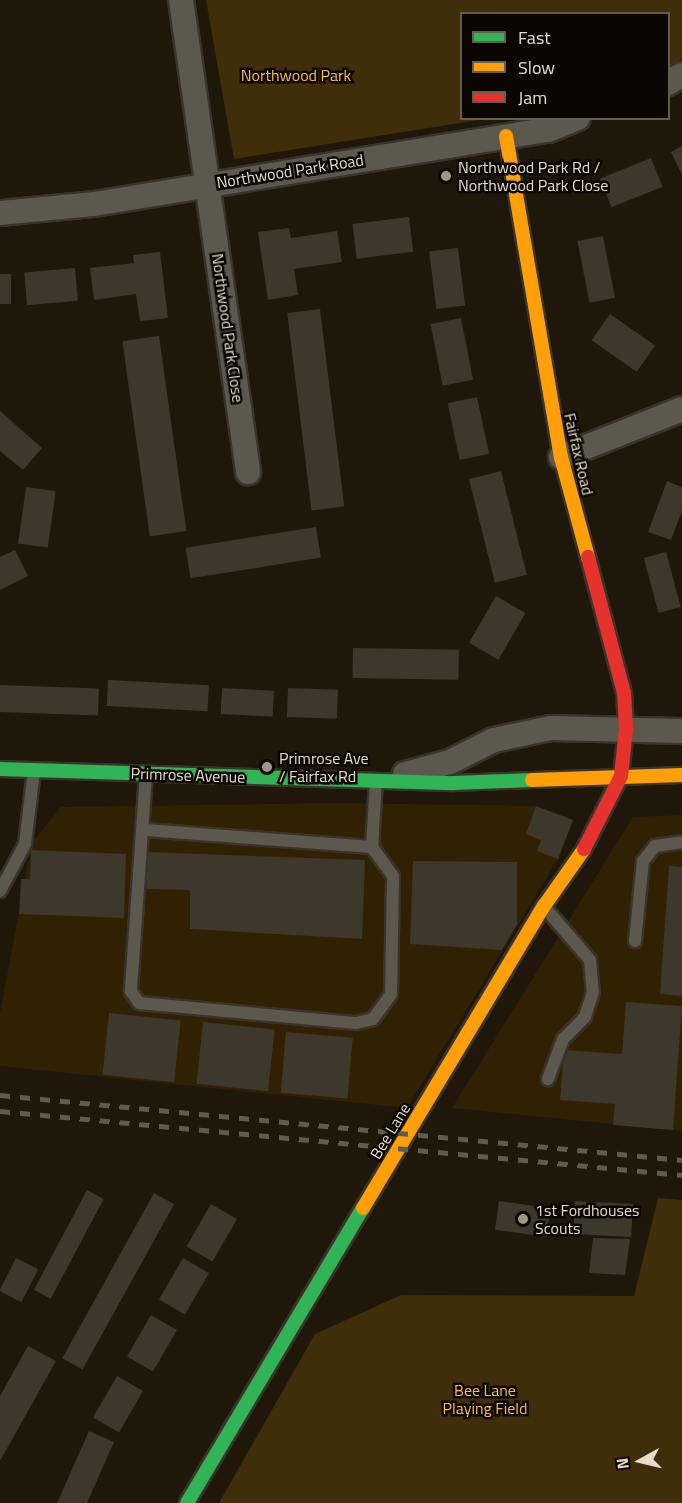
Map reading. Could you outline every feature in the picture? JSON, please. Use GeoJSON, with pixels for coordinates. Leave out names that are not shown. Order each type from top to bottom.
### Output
{"type":"FeatureCollection","features":[{"type":"Feature","properties":{"kind":"street","name":"Northwood Park Close"},"geometry":{"type":"LineString","coordinates":[[181,0],[248,472]]}},
{"type":"Feature","properties":{"kind":"street","name":"Northwood Park Road"},"geometry":{"type":"LineString","coordinates":[[0,213],[94,204],[506,135],[548,130],[573,120]]}},
{"type":"Feature","properties":{"kind":"street","name":"Fairfax Road"},"geometry":{"type":"LineString","coordinates":[[506,135],[534,323],[561,457],[624,693],[626,729],[621,776]]}},
{"type":"Feature","properties":{"kind":"street"},"geometry":{"type":"LineString","coordinates":[[561,457],[682,409]]}},
{"type":"Feature","properties":{"kind":"street","name":"Primrose Avenue"},"geometry":{"type":"LineString","coordinates":[[376,780],[450,762],[516,734],[551,728],[682,731]]}},
{"type":"Feature","properties":{"kind":"street","name":"Primrose Avenue"},"geometry":{"type":"LineString","coordinates":[[0,769],[454,783],[682,775]]}},
{"type":"Feature","properties":{"kind":"street","name":"Bee Lane"},"geometry":{"type":"LineString","coordinates":[[186,1503],[544,906],[598,828],[621,776]]}},
{"type":"Feature","properties":{"kind":"lane"},"geometry":{"type":"LineString","coordinates":[[0,891],[25,844],[34,770]]}},
{"type":"Feature","properties":{"kind":"lane"},"geometry":{"type":"LineString","coordinates":[[146,773],[145,830],[131,991],[140,1003],[356,1023],[373,1018],[392,994],[393,876],[372,847],[376,780]]}},
{"type":"Feature","properties":{"kind":"lane"},"geometry":{"type":"LineString","coordinates":[[145,830],[372,847]]}},
{"type":"Feature","properties":{"kind":"lane"},"geometry":{"type":"LineString","coordinates":[[635,941],[643,861],[655,846],[682,842]]}},
{"type":"Feature","properties":{"kind":"lane"},"geometry":{"type":"LineString","coordinates":[[544,906],[590,960],[593,992],[585,1017],[563,1039],[548,1079]]}},
{"type":"Feature","properties":{"kind":"shaded area"},"geometry":{"type":"Polygon","coordinates":[[[333,803],[536,806],[573,820],[558,859],[407,1108],[0,1066],[0,1013],[32,842],[61,807],[333,803]]]}},
{"type":"Feature","properties":{"kind":"shaded area"},"geometry":{"type":"Polygon","coordinates":[[[682,815],[682,1131],[452,1108],[633,817],[682,815]]]}},
{"type":"Feature","properties":{"kind":"green space","name":"Northwood Park"},"geometry":{"type":"Polygon","coordinates":[[[206,0],[682,0],[682,59],[670,65],[670,12],[460,12],[460,120],[479,120],[234,159],[206,0]]]}},
{"type":"Feature","properties":{"kind":"green space","name":"Bee Lane Playing Field"},"geometry":{"type":"Polygon","coordinates":[[[658,1198],[682,1200],[682,1503],[219,1503],[315,1334],[401,1295],[634,1296],[658,1198]]]}},
{"type":"Feature","properties":{"kind":"building"},"geometry":{"type":"Polygon","coordinates":[[[682,146],[682,175],[671,152],[682,146]]]}},
{"type":"Feature","properties":{"kind":"building"},"geometry":{"type":"Polygon","coordinates":[[[651,158],[663,187],[612,207],[600,179],[651,158]]]}},
{"type":"Feature","properties":{"kind":"building"},"geometry":{"type":"Polygon","coordinates":[[[409,217],[413,252],[357,259],[352,224],[409,217]]]}},
{"type":"Feature","properties":{"kind":"building"},"geometry":{"type":"Polygon","coordinates":[[[289,228],[291,238],[337,231],[342,262],[294,269],[298,295],[268,300],[258,232],[289,228]]]}},
{"type":"Feature","properties":{"kind":"building"},"geometry":{"type":"Polygon","coordinates":[[[603,236],[615,298],[589,303],[577,241],[603,236]]]}},
{"type":"Feature","properties":{"kind":"building"},"geometry":{"type":"Polygon","coordinates":[[[458,248],[465,306],[436,309],[429,252],[458,248]]]}},
{"type":"Feature","properties":{"kind":"building"},"geometry":{"type":"Polygon","coordinates":[[[160,252],[168,318],[140,321],[136,294],[94,300],[90,268],[134,263],[133,255],[160,252]]]}},
{"type":"Feature","properties":{"kind":"building"},"geometry":{"type":"Polygon","coordinates":[[[75,268],[78,301],[27,305],[24,272],[75,268]]]}},
{"type":"Feature","properties":{"kind":"building"},"geometry":{"type":"Polygon","coordinates":[[[0,274],[11,274],[11,304],[0,304],[0,274]]]}},
{"type":"Feature","properties":{"kind":"building"},"geometry":{"type":"Polygon","coordinates":[[[320,309],[344,507],[311,511],[287,313],[320,309]]]}},
{"type":"Feature","properties":{"kind":"building"},"geometry":{"type":"Polygon","coordinates":[[[610,314],[655,346],[637,372],[592,340],[610,314]]]}},
{"type":"Feature","properties":{"kind":"building"},"geometry":{"type":"Polygon","coordinates":[[[461,318],[473,380],[443,386],[431,324],[461,318]]]}},
{"type":"Feature","properties":{"kind":"building"},"geometry":{"type":"Polygon","coordinates":[[[159,336],[186,531],[150,536],[122,341],[159,336]]]}},
{"type":"Feature","properties":{"kind":"building"},"geometry":{"type":"Polygon","coordinates":[[[477,397],[489,454],[460,460],[448,403],[477,397]]]}},
{"type":"Feature","properties":{"kind":"building"},"geometry":{"type":"Polygon","coordinates":[[[0,411],[42,448],[23,470],[0,451],[0,411]]]}},
{"type":"Feature","properties":{"kind":"building"},"geometry":{"type":"Polygon","coordinates":[[[501,471],[527,575],[495,583],[469,479],[501,471]]]}},
{"type":"Feature","properties":{"kind":"building"},"geometry":{"type":"Polygon","coordinates":[[[667,481],[682,487],[682,511],[671,540],[648,532],[667,481]]]}},
{"type":"Feature","properties":{"kind":"building"},"geometry":{"type":"Polygon","coordinates":[[[26,487],[56,491],[48,548],[18,543],[26,487]]]}},
{"type":"Feature","properties":{"kind":"building"},"geometry":{"type":"Polygon","coordinates":[[[316,527],[321,558],[190,578],[186,548],[316,527]]]}},
{"type":"Feature","properties":{"kind":"building"},"geometry":{"type":"Polygon","coordinates":[[[15,550],[28,576],[0,590],[0,557],[15,550]]]}},
{"type":"Feature","properties":{"kind":"building"},"geometry":{"type":"Polygon","coordinates":[[[666,552],[681,607],[659,613],[644,558],[666,552]]]}},
{"type":"Feature","properties":{"kind":"building"},"geometry":{"type":"Polygon","coordinates":[[[496,596],[525,613],[498,660],[469,643],[496,596]]]}},
{"type":"Feature","properties":{"kind":"building"},"geometry":{"type":"Polygon","coordinates":[[[353,648],[459,650],[458,680],[352,678],[353,648]]]}},
{"type":"Feature","properties":{"kind":"building"},"geometry":{"type":"Polygon","coordinates":[[[108,680],[209,685],[208,711],[107,706],[108,680]]]}},
{"type":"Feature","properties":{"kind":"building"},"geometry":{"type":"Polygon","coordinates":[[[0,685],[99,688],[98,715],[0,712],[0,685]]]}},
{"type":"Feature","properties":{"kind":"building"},"geometry":{"type":"Polygon","coordinates":[[[222,688],[274,691],[273,717],[221,714],[222,688]]]}},
{"type":"Feature","properties":{"kind":"building"},"geometry":{"type":"Polygon","coordinates":[[[288,688],[338,690],[337,719],[287,717],[288,688]]]}},
{"type":"Feature","properties":{"kind":"building"},"geometry":{"type":"Polygon","coordinates":[[[536,806],[573,820],[558,859],[537,851],[541,840],[526,834],[536,806]]]}},
{"type":"Feature","properties":{"kind":"building"},"geometry":{"type":"Polygon","coordinates":[[[31,850],[126,854],[124,918],[19,914],[21,879],[30,879],[31,850]]]}},
{"type":"Feature","properties":{"kind":"building"},"geometry":{"type":"Polygon","coordinates":[[[147,852],[365,860],[362,939],[190,929],[190,890],[146,889],[147,852]]]}},
{"type":"Feature","properties":{"kind":"building"},"geometry":{"type":"Polygon","coordinates":[[[413,861],[517,862],[517,924],[502,950],[410,944],[413,861]]]}},
{"type":"Feature","properties":{"kind":"building"},"geometry":{"type":"Polygon","coordinates":[[[669,866],[682,867],[682,996],[660,994],[669,866]]]}},
{"type":"Feature","properties":{"kind":"building"},"geometry":{"type":"Polygon","coordinates":[[[626,1002],[682,1006],[673,1130],[613,1125],[615,1104],[560,1100],[564,1050],[622,1054],[626,1002]]]}},
{"type":"Feature","properties":{"kind":"building"},"geometry":{"type":"Polygon","coordinates":[[[109,1013],[181,1021],[174,1082],[103,1075],[109,1013]]]}},
{"type":"Feature","properties":{"kind":"building"},"geometry":{"type":"Polygon","coordinates":[[[203,1022],[275,1030],[268,1091],[197,1084],[203,1022]]]}},
{"type":"Feature","properties":{"kind":"building"},"geometry":{"type":"Polygon","coordinates":[[[286,1032],[353,1038],[347,1099],[281,1093],[286,1032]]]}},
{"type":"Feature","properties":{"kind":"building"},"geometry":{"type":"Polygon","coordinates":[[[87,1190],[104,1199],[51,1299],[34,1290],[87,1190]]]}},
{"type":"Feature","properties":{"kind":"building"},"geometry":{"type":"Polygon","coordinates":[[[154,1193],[174,1204],[82,1369],[62,1358],[154,1193]]]}},
{"type":"Feature","properties":{"kind":"building","name":"1st Fordhouses Scouts"},"geometry":{"type":"Polygon","coordinates":[[[499,1201],[550,1208],[546,1237],[495,1230],[499,1201]]]}},
{"type":"Feature","properties":{"kind":"building"},"geometry":{"type":"Polygon","coordinates":[[[575,1201],[633,1204],[631,1237],[573,1234],[575,1201]]]}},
{"type":"Feature","properties":{"kind":"building"},"geometry":{"type":"Polygon","coordinates":[[[211,1204],[237,1219],[212,1261],[186,1246],[211,1204]]]}},
{"type":"Feature","properties":{"kind":"building"},"geometry":{"type":"Polygon","coordinates":[[[593,1238],[630,1239],[625,1275],[589,1273],[593,1238]]]}},
{"type":"Feature","properties":{"kind":"building"},"geometry":{"type":"Polygon","coordinates":[[[16,1258],[38,1269],[21,1302],[0,1291],[16,1258]]]}},
{"type":"Feature","properties":{"kind":"building"},"geometry":{"type":"Polygon","coordinates":[[[183,1258],[209,1273],[185,1315],[159,1300],[183,1258]]]}},
{"type":"Feature","properties":{"kind":"building"},"geometry":{"type":"Polygon","coordinates":[[[151,1315],[177,1330],[153,1372],[127,1357],[151,1315]]]}},
{"type":"Feature","properties":{"kind":"building"},"geometry":{"type":"Polygon","coordinates":[[[28,1346],[56,1361],[0,1461],[0,1396],[28,1346]]]}},
{"type":"Feature","properties":{"kind":"building"},"geometry":{"type":"Polygon","coordinates":[[[117,1376],[143,1391],[119,1433],[93,1418],[117,1376]]]}},
{"type":"Feature","properties":{"kind":"building"},"geometry":{"type":"Polygon","coordinates":[[[89,1431],[114,1442],[87,1503],[57,1503],[89,1431]]]}},
{"type":"Feature","properties":{"kind":"railway"},"geometry":{"type":"LineString","coordinates":[[0,1095],[682,1160]]}},
{"type":"Feature","properties":{"kind":"railway"},"geometry":{"type":"LineString","coordinates":[[0,1111],[682,1175]]}},
{"type":"Feature","properties":{"kind":"traffic: fast"},"geometry":{"type":"LineString","coordinates":[[0,769],[454,783],[532,780]]}},
{"type":"Feature","properties":{"kind":"traffic: fast"},"geometry":{"type":"LineString","coordinates":[[187,1503],[363,1208]]}},
{"type":"Feature","properties":{"kind":"traffic: slow"},"geometry":{"type":"LineString","coordinates":[[506,136],[561,457],[588,557]]}},
{"type":"Feature","properties":{"kind":"traffic: slow"},"geometry":{"type":"LineString","coordinates":[[532,780],[682,775]]}},
{"type":"Feature","properties":{"kind":"traffic: slow"},"geometry":{"type":"LineString","coordinates":[[363,1208],[544,906],[584,849]]}},
{"type":"Feature","properties":{"kind":"traffic: jam"},"geometry":{"type":"LineString","coordinates":[[584,849],[621,776],[626,729],[624,693],[588,557]]}},
{"type":"Feature","properties":{"kind":"place","name":"Northwood Park Rd / Northwood Park Close"},"geometry":{"type":"Point","coordinates":[446,176]}},
{"type":"Feature","properties":{"kind":"place","name":"Primrose Ave / Fairfax Rd"},"geometry":{"type":"Point","coordinates":[267,767]}},
{"type":"Feature","properties":{"kind":"place","name":"1st Fordhouses Scouts"},"geometry":{"type":"Point","coordinates":[523,1219]}}]}
